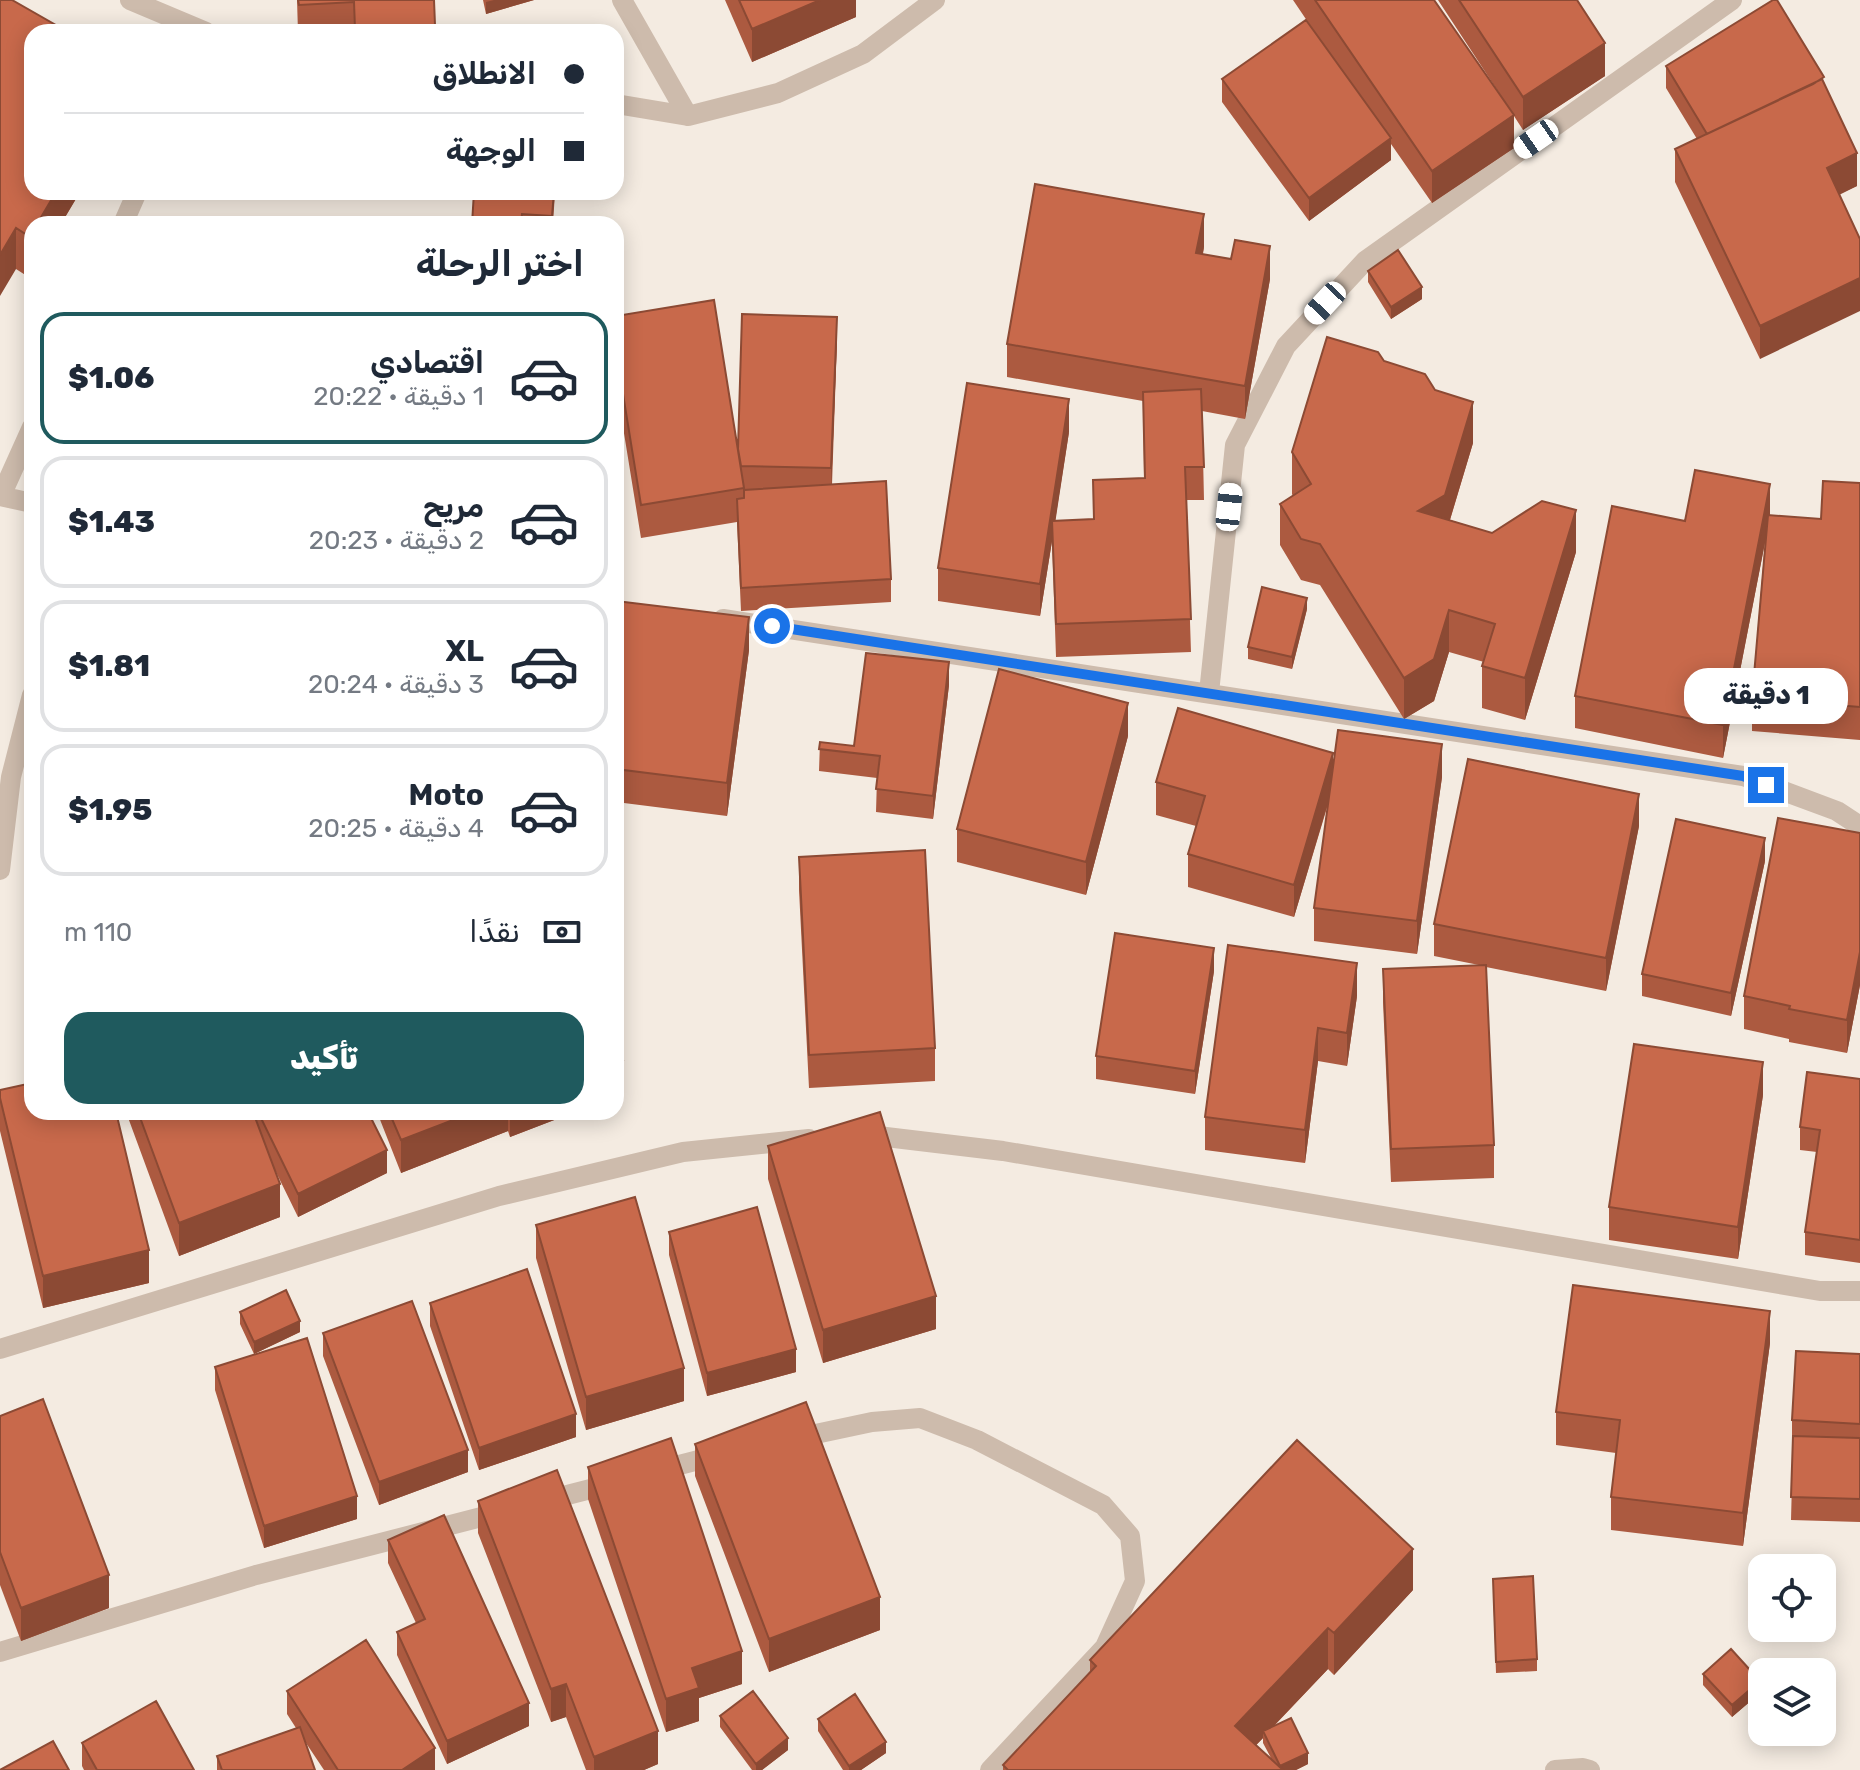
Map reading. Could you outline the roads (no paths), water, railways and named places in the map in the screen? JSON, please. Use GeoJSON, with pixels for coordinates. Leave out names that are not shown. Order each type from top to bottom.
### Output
{"type":"FeatureCollection","features":[{"type":"Feature","properties":{"kind":"street"},"geometry":{"type":"LineString","coordinates":[[130,0],[187,24]]}},
{"type":"Feature","properties":{"kind":"street"},"geometry":{"type":"LineString","coordinates":[[622,0],[688,116]]}},
{"type":"Feature","properties":{"kind":"street"},"geometry":{"type":"LineString","coordinates":[[624,105],[688,116],[778,93],[863,54],[935,0]]}},
{"type":"Feature","properties":{"kind":"street"},"geometry":{"type":"LineString","coordinates":[[1209,693],[1235,445],[1286,346],[1365,261],[1732,0]]}},
{"type":"Feature","properties":{"kind":"street"},"geometry":{"type":"LineString","coordinates":[[24,444],[0,496],[24,501]]}},
{"type":"Feature","properties":{"kind":"street"},"geometry":{"type":"LineString","coordinates":[[710,617],[1743,776],[1837,811],[1860,826]]}},
{"type":"Feature","properties":{"kind":"street"},"geometry":{"type":"LineString","coordinates":[[0,870],[11,777],[24,726]]}},
{"type":"Feature","properties":{"kind":"street"},"geometry":{"type":"LineString","coordinates":[[0,1349],[499,1196],[683,1152],[858,1134],[1003,1151],[1820,1291],[1860,1291]]}},
{"type":"Feature","properties":{"kind":"street"},"geometry":{"type":"LineString","coordinates":[[772,1443],[872,1422],[920,1418],[977,1440],[1103,1505],[1130,1536],[1135,1581],[1105,1647],[990,1770]]}},
{"type":"Feature","properties":{"kind":"street"},"geometry":{"type":"LineString","coordinates":[[0,1652],[256,1575],[743,1450]]}},
{"type":"Feature","properties":{"kind":"street"},"geometry":{"type":"LineString","coordinates":[[1555,1770],[1590,1770]]}}]}
